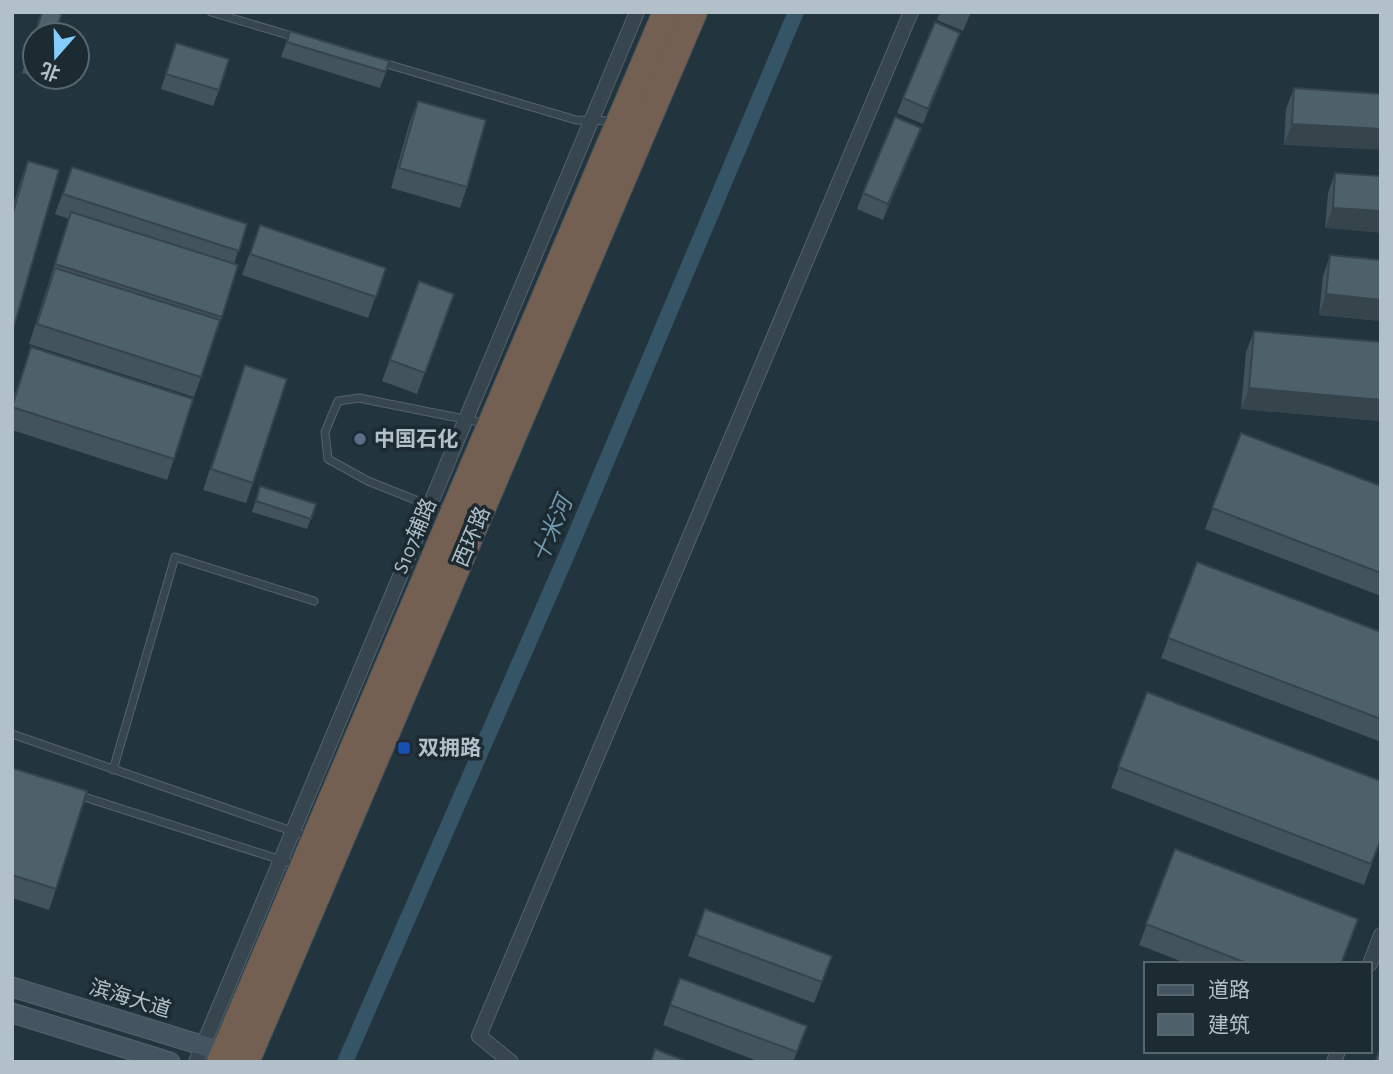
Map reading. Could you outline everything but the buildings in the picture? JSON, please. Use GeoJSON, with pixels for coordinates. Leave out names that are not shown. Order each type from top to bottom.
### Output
{"type":"FeatureCollection","features":[{"type":"Feature","properties":{"kind":"highway","name":"西环路"},"geometry":{"type":"LineString","coordinates":[[220,1057],[304,868],[305,835],[439,510],[477,421],[620,121],[666,12]]}},
{"type":"Feature","properties":{"kind":"highway","name":"西环路"},"geometry":{"type":"LineString","coordinates":[[304,868],[338,851],[694,12]]}},
{"type":"Feature","properties":{"kind":"main road","name":"滨海大道"},"geometry":{"type":"LineString","coordinates":[[12,987],[220,1057]]}},
{"type":"Feature","properties":{"kind":"main road"},"geometry":{"type":"LineString","coordinates":[[12,1013],[170,1062]]}},
{"type":"Feature","properties":{"kind":"street"},"geometry":{"type":"LineString","coordinates":[[477,421],[592,119],[637,12]]}},
{"type":"Feature","properties":{"kind":"street"},"geometry":{"type":"LineString","coordinates":[[511,1062],[479,1036],[911,12]]}},
{"type":"Feature","properties":{"kind":"street"},"geometry":{"type":"LineString","coordinates":[[1371,962],[1381,935]]}},
{"type":"Feature","properties":{"kind":"lane"},"geometry":{"type":"LineString","coordinates":[[211,12],[302,39]]}},
{"type":"Feature","properties":{"kind":"lane"},"geometry":{"type":"LineString","coordinates":[[367,59],[576,120],[620,121]]}},
{"type":"Feature","properties":{"kind":"lane"},"geometry":{"type":"LineString","coordinates":[[439,510],[368,481],[328,459],[325,432],[338,401],[359,398],[477,421]]}},
{"type":"Feature","properties":{"kind":"lane"},"geometry":{"type":"LineString","coordinates":[[113,770],[175,557],[314,601]]}},
{"type":"Feature","properties":{"kind":"lane"},"geometry":{"type":"LineString","coordinates":[[12,734],[305,835],[338,851]]}},
{"type":"Feature","properties":{"kind":"lane"},"geometry":{"type":"LineString","coordinates":[[77,795],[304,868]]}},
{"type":"Feature","properties":{"kind":"waterway","name":"十米河"},"geometry":{"type":"LineString","coordinates":[[345,1062],[572,543],[796,12]]}},
{"type":"Feature","properties":{"kind":"place","name":"中国石化"},"geometry":{"type":"Point","coordinates":[360,439]}},
{"type":"Feature","properties":{"kind":"place","name":"双拥路"},"geometry":{"type":"Point","coordinates":[404,748]}}]}
